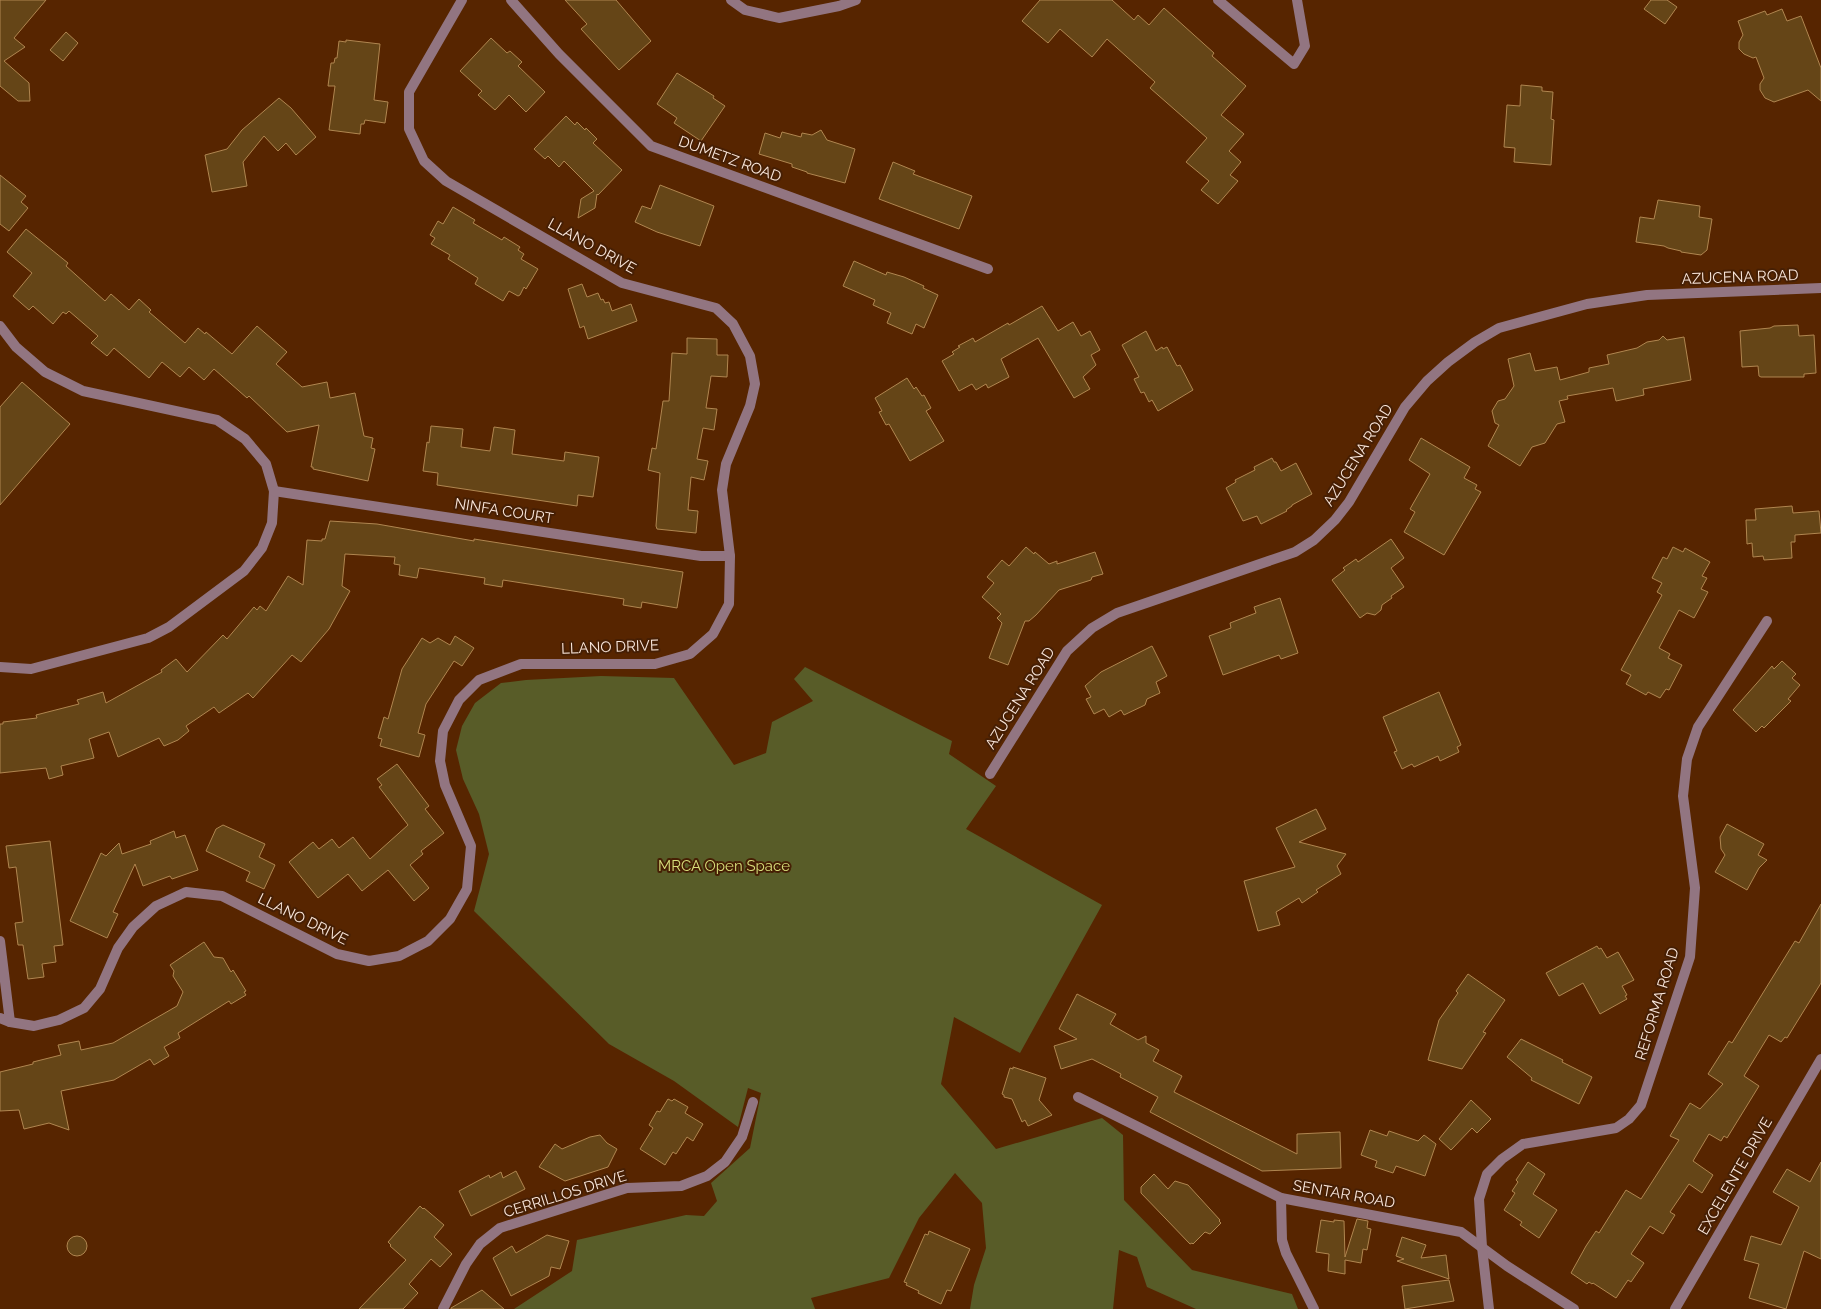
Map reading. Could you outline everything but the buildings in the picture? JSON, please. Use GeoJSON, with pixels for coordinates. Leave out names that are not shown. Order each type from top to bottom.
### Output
{"type":"FeatureCollection","features":[{"type":"Feature","properties":{"kind":"street","name":"LLANO DRIVE"},"geometry":{"type":"LineString","coordinates":[[5,1020],[34,1026],[59,1020],[84,1008],[100,989],[118,948],[133,927],[156,906],[186,892],[222,896],[337,954],[368,961],[400,956],[428,941],[450,918],[467,889],[471,846],[445,785],[440,761],[443,731],[459,700],[479,680],[521,664],[655,664],[690,654],[713,634],[729,604],[730,556],[722,490],[726,464],[750,406],[755,384],[750,356],[733,324],[716,308],[622,283],[446,181],[424,160],[409,129],[409,92],[462,0]]}},
{"type":"Feature","properties":{"kind":"street","name":"DUMETZ ROAD"},"geometry":{"type":"LineString","coordinates":[[511,0],[559,54],[651,146],[988,269]]}},
{"type":"Feature","properties":{"kind":"street"},"geometry":{"type":"LineString","coordinates":[[731,0],[745,10],[779,18],[839,6],[856,0]]}},
{"type":"Feature","properties":{"kind":"street"},"geometry":{"type":"LineString","coordinates":[[1218,0],[1294,64],[1304,46],[1297,0]]}},
{"type":"Feature","properties":{"kind":"street","name":"AZUCENA ROAD"},"geometry":{"type":"LineString","coordinates":[[990,774],[1067,651],[1092,628],[1117,613],[1295,552],[1314,540],[1335,520],[1349,502],[1406,407],[1426,381],[1462,352],[1499,328],[1587,304],[1647,295],[1821,288]]}},
{"type":"Feature","properties":{"kind":"street"},"geometry":{"type":"LineString","coordinates":[[0,326],[16,348],[45,372],[83,391],[217,420],[244,439],[266,464],[274,491],[272,523],[262,548],[244,571],[169,627],[148,638],[31,669],[0,667]]}},
{"type":"Feature","properties":{"kind":"street","name":"NINFA COURT"},"geometry":{"type":"LineString","coordinates":[[274,491],[701,556],[730,556]]}},
{"type":"Feature","properties":{"kind":"street","name":"REFORMA ROAD"},"geometry":{"type":"LineString","coordinates":[[1489,1309],[1479,1200],[1487,1174],[1502,1159],[1523,1144],[1616,1128],[1629,1119],[1641,1105],[1690,957],[1695,888],[1683,796],[1687,759],[1698,727],[1767,621]]}},
{"type":"Feature","properties":{"kind":"street"},"geometry":{"type":"LineString","coordinates":[[0,941],[5,1020]]}},
{"type":"Feature","properties":{"kind":"street","name":"EXCELENTE DRIVE"},"geometry":{"type":"LineString","coordinates":[[1675,1309],[1821,1059]]}},
{"type":"Feature","properties":{"kind":"street","name":"SENTAR ROAD"},"geometry":{"type":"LineString","coordinates":[[1078,1097],[1281,1198],[1462,1232],[1507,1266],[1574,1309]]}},
{"type":"Feature","properties":{"kind":"street","name":"CERRILLOS DRIVE"},"geometry":{"type":"LineString","coordinates":[[443,1309],[466,1264],[480,1244],[500,1228],[627,1188],[681,1186],[707,1176],[725,1162],[742,1137],[753,1102]]}},
{"type":"Feature","properties":{"kind":"street"},"geometry":{"type":"LineString","coordinates":[[1281,1198],[1282,1240],[1286,1253],[1314,1309]]}},
{"type":"Feature","properties":{"kind":"green space","name":"MRCA Open Space"},"geometry":{"type":"Polygon","coordinates":[[[805,667],[952,741],[949,754],[996,786],[966,829],[1102,905],[1020,1053],[954,1017],[941,1084],[996,1149],[1102,1118],[1123,1135],[1124,1200],[1192,1270],[1292,1294],[1298,1309],[1196,1309],[1147,1287],[1137,1257],[1119,1250],[1113,1309],[970,1309],[974,1285],[986,1248],[982,1203],[955,1173],[919,1218],[889,1278],[811,1298],[815,1309],[514,1309],[572,1271],[577,1240],[686,1215],[704,1216],[717,1201],[711,1183],[750,1148],[761,1093],[748,1088],[738,1127],[674,1081],[609,1044],[474,911],[489,854],[479,814],[463,779],[456,750],[462,726],[475,703],[501,683],[601,676],[674,678],[734,765],[766,753],[772,722],[813,701],[794,679],[805,667]]]}}]}
